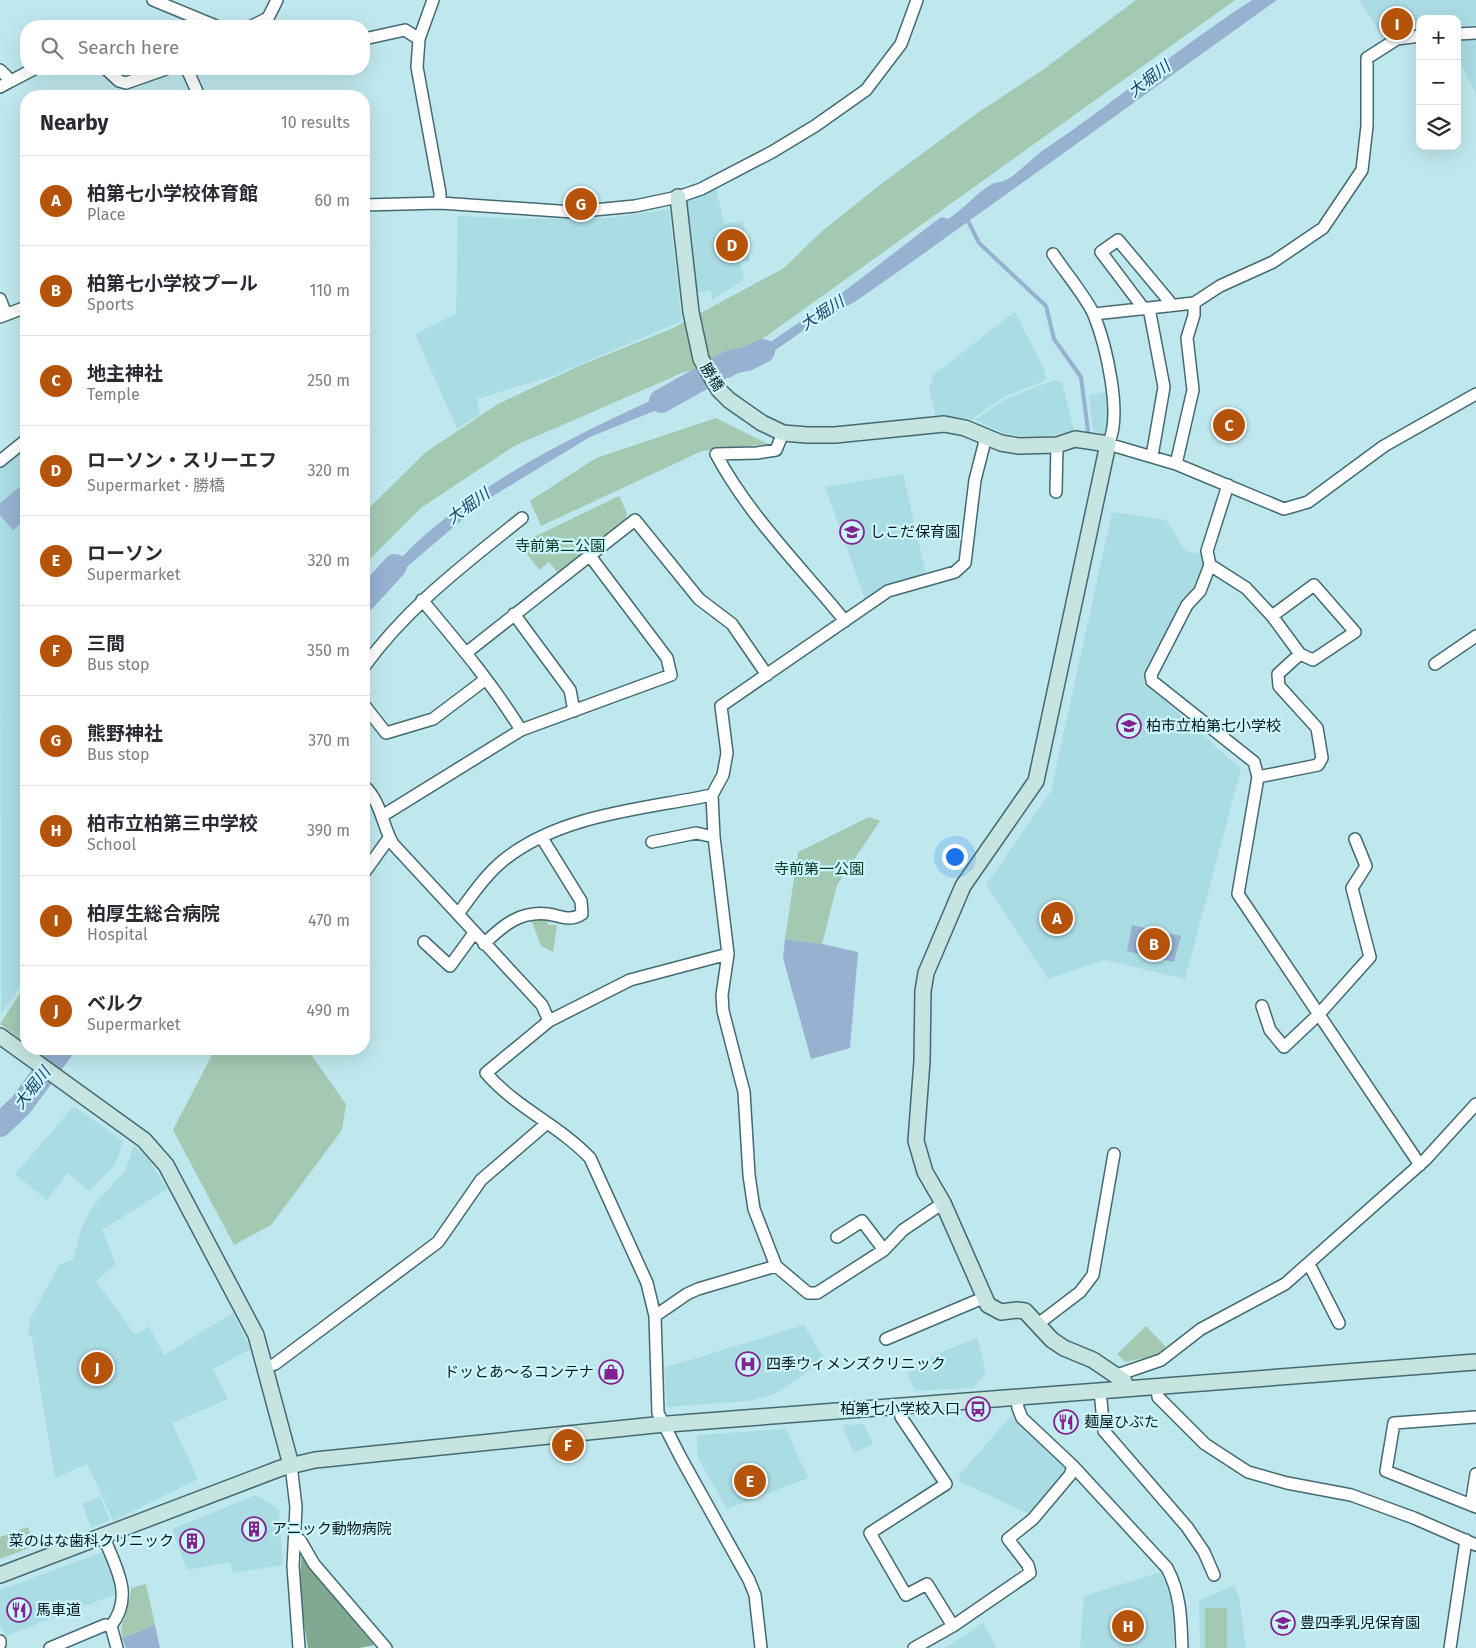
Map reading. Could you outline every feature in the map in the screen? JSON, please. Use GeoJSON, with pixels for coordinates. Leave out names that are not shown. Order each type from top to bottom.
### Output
{"type":"FeatureCollection","features":[{"type":"Feature","properties":{"kind":"street"},"geometry":{"type":"LineString","coordinates":[[153,0],[201,20]]}},
{"type":"Feature","properties":{"kind":"street"},"geometry":{"type":"LineString","coordinates":[[264,20],[268,18],[277,0]]}},
{"type":"Feature","properties":{"kind":"street"},"geometry":{"type":"LineString","coordinates":[[434,0],[419,39],[417,67],[440,193],[440,203]]}},
{"type":"Feature","properties":{"kind":"street"},"geometry":{"type":"LineString","coordinates":[[370,205],[440,203],[573,212],[635,206],[678,197],[701,189],[772,152],[843,108],[866,90],[901,44],[918,0]]}},
{"type":"Feature","properties":{"kind":"street"},"geometry":{"type":"LineString","coordinates":[[370,38],[405,30],[419,39]]}},
{"type":"Feature","properties":{"kind":"street"},"geometry":{"type":"LineString","coordinates":[[1461,34],[1476,33]]}},
{"type":"Feature","properties":{"kind":"street"},"geometry":{"type":"LineString","coordinates":[[1094,314],[1194,303],[1220,286],[1272,262],[1323,228],[1362,170],[1367,126],[1367,58],[1398,39],[1416,37]]}},
{"type":"Feature","properties":{"kind":"street"},"geometry":{"type":"LineString","coordinates":[[0,70],[11,81]]}},
{"type":"Feature","properties":{"kind":"street"},"geometry":{"type":"LineString","coordinates":[[0,87],[22,75]]}},
{"type":"Feature","properties":{"kind":"street"},"geometry":{"type":"LineString","coordinates":[[112,75],[119,81],[126,83],[149,75]]}},
{"type":"Feature","properties":{"kind":"street"},"geometry":{"type":"LineString","coordinates":[[190,75],[196,90]]}},
{"type":"Feature","properties":{"kind":"street","name":"勝橋"},"geometry":{"type":"LineString","coordinates":[[678,197],[691,312],[699,351],[711,379],[729,400],[762,423],[783,433]]}},
{"type":"Feature","properties":{"kind":"street"},"geometry":{"type":"LineString","coordinates":[[1152,456],[1164,387],[1145,309],[1101,252],[1118,240],[1169,300],[1170,306]]}},
{"type":"Feature","properties":{"kind":"street"},"geometry":{"type":"LineString","coordinates":[[1053,254],[1094,314],[1115,403],[1114,434],[1108,444],[1036,781],[963,886],[926,973],[923,991],[922,1061],[916,1141],[925,1172],[943,1203],[983,1298],[988,1305],[1001,1312],[1025,1311],[1052,1340],[1064,1348],[1093,1360],[1124,1380],[1125,1389]]}},
{"type":"Feature","properties":{"kind":"street"},"geometry":{"type":"LineString","coordinates":[[0,300],[3,315],[20,309]]}},
{"type":"Feature","properties":{"kind":"street"},"geometry":{"type":"LineString","coordinates":[[1176,464],[1193,390],[1187,338],[1194,316],[1194,303]]}},
{"type":"Feature","properties":{"kind":"street"},"geometry":{"type":"LineString","coordinates":[[845,621],[732,485],[716,454],[757,453],[776,450],[783,433],[836,435],[944,424],[965,428],[1001,444],[1019,446],[1057,445],[1075,439],[1108,444],[1176,464],[1284,509],[1308,502],[1384,446],[1476,394]]}},
{"type":"Feature","properties":{"kind":"street"},"geometry":{"type":"LineString","coordinates":[[943,1203],[903,1230],[884,1250],[817,1293],[808,1293],[776,1266],[754,1209],[749,1175],[744,1092],[723,1011],[722,994],[728,954],[714,837],[712,795],[723,775],[727,753],[721,706],[888,591],[955,572],[964,563],[975,480],[986,437]]}},
{"type":"Feature","properties":{"kind":"street"},"geometry":{"type":"LineString","coordinates":[[0,461],[20,445]]}},
{"type":"Feature","properties":{"kind":"street"},"geometry":{"type":"LineString","coordinates":[[1056,492],[1057,445]]}},
{"type":"Feature","properties":{"kind":"street"},"geometry":{"type":"LineString","coordinates":[[1228,485],[1207,551],[1210,565],[1200,591],[1187,605],[1151,675],[1152,681],[1254,762],[1258,777],[1238,894],[1420,1165]]}},
{"type":"Feature","properties":{"kind":"street"},"geometry":{"type":"LineString","coordinates":[[370,659],[381,643],[422,600],[522,518]]}},
{"type":"Feature","properties":{"kind":"street"},"geometry":{"type":"LineString","coordinates":[[466,653],[635,520],[699,599],[732,624],[767,675]]}},
{"type":"Feature","properties":{"kind":"street"},"geometry":{"type":"LineString","coordinates":[[382,816],[521,730],[671,675],[667,658],[590,556]]}},
{"type":"Feature","properties":{"kind":"street"},"geometry":{"type":"LineString","coordinates":[[1210,565],[1246,588],[1272,616],[1300,654],[1313,660],[1355,632],[1314,585],[1272,616]]}},
{"type":"Feature","properties":{"kind":"street"},"geometry":{"type":"LineString","coordinates":[[422,600],[486,679],[521,730]]}},
{"type":"Feature","properties":{"kind":"street"},"geometry":{"type":"LineString","coordinates":[[514,614],[570,690],[574,711]]}},
{"type":"Feature","properties":{"kind":"street"},"geometry":{"type":"LineString","coordinates":[[1436,664],[1476,636]]}},
{"type":"Feature","properties":{"kind":"street"},"geometry":{"type":"LineString","coordinates":[[1258,777],[1318,765],[1322,758],[1317,728],[1279,686],[1278,674],[1300,654]]}},
{"type":"Feature","properties":{"kind":"street"},"geometry":{"type":"LineString","coordinates":[[370,713],[386,733],[433,719],[486,679]]}},
{"type":"Feature","properties":{"kind":"street"},"geometry":{"type":"LineString","coordinates":[[370,792],[382,816],[389,838],[407,861],[542,1005],[549,1021]]}},
{"type":"Feature","properties":{"kind":"street"},"geometry":{"type":"LineString","coordinates":[[458,914],[488,876],[505,859],[542,838],[586,820],[712,795]]}},
{"type":"Feature","properties":{"kind":"street"},"geometry":{"type":"LineString","coordinates":[[652,842],[696,833],[714,837]]}},
{"type":"Feature","properties":{"kind":"street"},"geometry":{"type":"LineString","coordinates":[[370,865],[389,838]]}},
{"type":"Feature","properties":{"kind":"street"},"geometry":{"type":"LineString","coordinates":[[484,944],[513,919],[530,914],[548,914],[568,919],[582,914],[581,901],[542,838]]}},
{"type":"Feature","properties":{"kind":"street"},"geometry":{"type":"LineString","coordinates":[[1262,1006],[1270,1030],[1284,1047],[1319,1014],[1370,957],[1352,888],[1366,866],[1356,839]]}},
{"type":"Feature","properties":{"kind":"street"},"geometry":{"type":"LineString","coordinates":[[424,942],[450,966],[474,933]]}},
{"type":"Feature","properties":{"kind":"street"},"geometry":{"type":"LineString","coordinates":[[728,954],[630,980],[549,1021],[486,1074],[497,1086],[546,1124],[575,1142],[590,1158],[647,1284],[655,1316],[656,1399],[663,1425],[749,1580],[756,1604],[762,1648]]}},
{"type":"Feature","properties":{"kind":"street"},"geometry":{"type":"LineString","coordinates":[[0,1036],[20,1050]]}},
{"type":"Feature","properties":{"kind":"street"},"geometry":{"type":"LineString","coordinates":[[27,1055],[144,1140],[166,1165],[251,1323],[265,1367],[294,1482],[295,1538],[293,1566],[299,1648]]}},
{"type":"Feature","properties":{"kind":"street"},"geometry":{"type":"LineString","coordinates":[[1117,1375],[1161,1360],[1201,1329],[1285,1284],[1420,1165],[1476,1104]]}},
{"type":"Feature","properties":{"kind":"street"},"geometry":{"type":"LineString","coordinates":[[265,1367],[275,1364],[433,1246],[447,1231],[481,1180],[546,1124]]}},
{"type":"Feature","properties":{"kind":"street"},"geometry":{"type":"LineString","coordinates":[[1038,1324],[1080,1292],[1093,1275],[1114,1154]]}},
{"type":"Feature","properties":{"kind":"street"},"geometry":{"type":"LineString","coordinates":[[837,1237],[862,1221],[884,1250]]}},
{"type":"Feature","properties":{"kind":"street"},"geometry":{"type":"LineString","coordinates":[[1308,1264],[1339,1323]]}},
{"type":"Feature","properties":{"kind":"street"},"geometry":{"type":"LineString","coordinates":[[655,1316],[687,1294],[698,1289],[776,1266]]}},
{"type":"Feature","properties":{"kind":"street"},"geometry":{"type":"LineString","coordinates":[[886,1339],[983,1298]]}},
{"type":"Feature","properties":{"kind":"street"},"geometry":{"type":"LineString","coordinates":[[0,1575],[291,1465],[315,1460],[663,1425],[1476,1362]]}},
{"type":"Feature","properties":{"kind":"street"},"geometry":{"type":"LineString","coordinates":[[1157,1386],[1158,1397],[1205,1444],[1248,1472],[1287,1483],[1351,1495],[1471,1542],[1450,1648]]}},
{"type":"Feature","properties":{"kind":"street"},"geometry":{"type":"LineString","coordinates":[[1100,1391],[1104,1431],[1187,1527],[1204,1552],[1214,1575]]}},
{"type":"Feature","properties":{"kind":"street"},"geometry":{"type":"LineString","coordinates":[[1017,1398],[1022,1418],[1072,1466],[1167,1568],[1174,1581],[1180,1600],[1182,1648]]}},
{"type":"Feature","properties":{"kind":"street"},"geometry":{"type":"LineString","coordinates":[[900,1406],[901,1417],[946,1484],[870,1533],[906,1595],[927,1584],[953,1626]]}},
{"type":"Feature","properties":{"kind":"street"},"geometry":{"type":"LineString","coordinates":[[1476,1417],[1394,1423],[1386,1471],[1474,1506],[1476,1474]]}},
{"type":"Feature","properties":{"kind":"street"},"geometry":{"type":"LineString","coordinates":[[914,1648],[953,1626],[1030,1573],[1028,1565],[1008,1539],[1033,1519],[1070,1475],[1072,1466]]}},
{"type":"Feature","properties":{"kind":"street"},"geometry":{"type":"LineString","coordinates":[[102,1535],[122,1587],[124,1600],[120,1615],[111,1626]]}},
{"type":"Feature","properties":{"kind":"street"},"geometry":{"type":"LineString","coordinates":[[295,1538],[300,1540],[314,1564],[386,1648]]}},
{"type":"Feature","properties":{"kind":"street"},"geometry":{"type":"LineString","coordinates":[[50,1648],[105,1625],[111,1626]]}},
{"type":"Feature","properties":{"kind":"street"},"geometry":{"type":"LineString","coordinates":[[111,1626],[117,1648]]}},
{"type":"Feature","properties":{"kind":"shaded area"},"geometry":{"type":"Polygon","coordinates":[[[1359,0],[1476,0],[1476,25],[1461,26],[1461,15],[1416,15],[1416,31],[1386,42],[1359,0]]]}},
{"type":"Feature","properties":{"kind":"shaded area"},"geometry":{"type":"Polygon","coordinates":[[[1476,38],[1476,95],[1461,63],[1461,39],[1476,38]]]}},
{"type":"Feature","properties":{"kind":"shaded area"},"geometry":{"type":"Polygon","coordinates":[[[716,187],[724,224],[743,221],[750,261],[740,262],[744,280],[712,300],[711,290],[697,293],[683,202],[716,187]]]}},
{"type":"Feature","properties":{"kind":"shaded area"},"geometry":{"type":"Polygon","coordinates":[[[669,209],[682,321],[553,376],[477,399],[480,414],[457,429],[415,334],[456,314],[458,216],[525,219],[610,218],[669,209]]]}},
{"type":"Feature","properties":{"kind":"shaded area"},"geometry":{"type":"Polygon","coordinates":[[[1015,312],[1044,369],[1046,380],[1004,397],[972,419],[936,415],[929,389],[933,375],[1015,312]]]}},
{"type":"Feature","properties":{"kind":"shaded area"},"geometry":{"type":"Polygon","coordinates":[[[1055,380],[1062,382],[1074,430],[1039,439],[1003,433],[975,420],[1005,399],[1055,380]]]}},
{"type":"Feature","properties":{"kind":"shaded area"},"geometry":{"type":"Polygon","coordinates":[[[1110,391],[1109,435],[1093,431],[1089,395],[1110,391]]]}},
{"type":"Feature","properties":{"kind":"shaded area"},"geometry":{"type":"Polygon","coordinates":[[[20,453],[20,987],[1,1014],[0,468],[20,453]]]}},
{"type":"Feature","properties":{"kind":"shaded area"},"geometry":{"type":"Polygon","coordinates":[[[903,474],[927,578],[886,587],[865,599],[825,487],[903,474]]]}},
{"type":"Feature","properties":{"kind":"shaded area","name":"柏市立柏第七小学校"},"geometry":{"type":"Polygon","coordinates":[[[1112,512],[1166,520],[1186,551],[1203,554],[1202,573],[1198,585],[1191,594],[1183,598],[1143,677],[1145,683],[1241,769],[1185,979],[1104,960],[1048,979],[986,885],[1051,791],[1112,512]]]}},
{"type":"Feature","properties":{"kind":"shaded area"},"geometry":{"type":"Polygon","coordinates":[[[74,1106],[123,1141],[115,1165],[89,1191],[68,1173],[47,1200],[15,1174],[74,1106]]]}},
{"type":"Feature","properties":{"kind":"shaded area"},"geometry":{"type":"Polygon","coordinates":[[[134,1146],[147,1157],[167,1189],[102,1230],[116,1264],[96,1281],[135,1335],[149,1326],[164,1355],[233,1313],[251,1349],[213,1369],[228,1399],[172,1423],[198,1479],[113,1521],[102,1496],[114,1490],[102,1495],[87,1464],[55,1478],[32,1338],[28,1333],[30,1319],[59,1265],[73,1259],[81,1230],[92,1207],[125,1171],[134,1146]]]}},
{"type":"Feature","properties":{"kind":"shaded area","name":"四季ウィメンズクリニック"},"geometry":{"type":"Polygon","coordinates":[[[804,1325],[825,1360],[775,1394],[749,1401],[667,1407],[664,1368],[804,1325]]]}},
{"type":"Feature","properties":{"kind":"shaded area"},"geometry":{"type":"Polygon","coordinates":[[[977,1338],[986,1372],[973,1388],[915,1391],[907,1374],[939,1353],[977,1338]]]}},
{"type":"Feature","properties":{"kind":"shaded area"},"geometry":{"type":"Polygon","coordinates":[[[1011,1416],[1065,1466],[1064,1473],[1033,1516],[959,1481],[960,1474],[1011,1416]]]}},
{"type":"Feature","properties":{"kind":"shaded area"},"geometry":{"type":"Polygon","coordinates":[[[864,1424],[873,1444],[854,1453],[842,1425],[864,1424]]]}},
{"type":"Feature","properties":{"kind":"shaded area"},"geometry":{"type":"Polygon","coordinates":[[[786,1429],[808,1478],[727,1509],[698,1458],[697,1435],[786,1429]]]}},
{"type":"Feature","properties":{"kind":"shaded area"},"geometry":{"type":"Polygon","coordinates":[[[256,1495],[279,1509],[283,1565],[233,1573],[230,1562],[187,1570],[172,1529],[256,1495]]]}},
{"type":"Feature","properties":{"kind":"shaded area"},"geometry":{"type":"Polygon","coordinates":[[[100,1497],[110,1520],[91,1528],[82,1504],[100,1497]]]}},
{"type":"Feature","properties":{"kind":"shaded area"},"geometry":{"type":"Polygon","coordinates":[[[105,1551],[119,1593],[5,1636],[0,1625],[0,1590],[105,1551]]]}},
{"type":"Feature","properties":{"kind":"shaded area"},"geometry":{"type":"Polygon","coordinates":[[[1161,1572],[1174,1603],[1174,1648],[1080,1648],[1084,1596],[1161,1572]]]}},
{"type":"Feature","properties":{"kind":"shaded area"},"geometry":{"type":"Polygon","coordinates":[[[1234,1585],[1239,1597],[1246,1648],[1200,1648],[1199,1601],[1234,1585]]]}},
{"type":"Feature","properties":{"kind":"shaded area"},"geometry":{"type":"Polygon","coordinates":[[[983,1623],[997,1648],[943,1648],[951,1644],[983,1623]]]}},
{"type":"Feature","properties":{"kind":"green space"},"geometry":{"type":"Polygon","coordinates":[[[1136,0],[1235,0],[765,337],[715,364],[682,373],[514,446],[421,508],[370,559],[370,507],[426,452],[498,404],[579,366],[671,329],[784,268],[822,231],[885,181],[976,114],[1044,69],[1136,0]]]}},
{"type":"Feature","properties":{"kind":"green space"},"geometry":{"type":"Polygon","coordinates":[[[716,418],[768,444],[702,451],[541,526],[530,501],[596,458],[716,418]]]}},
{"type":"Feature","properties":{"kind":"green space","name":"寺前第二公園"},"geometry":{"type":"Polygon","coordinates":[[[619,496],[627,513],[625,519],[558,573],[549,562],[539,570],[527,554],[532,538],[619,496]]]}},
{"type":"Feature","properties":{"kind":"green space","name":"寺前第一公園"},"geometry":{"type":"Polygon","coordinates":[[[869,817],[880,821],[837,885],[822,944],[785,939],[798,852],[869,817]]]}},
{"type":"Feature","properties":{"kind":"green space"},"geometry":{"type":"Polygon","coordinates":[[[531,919],[547,919],[548,925],[557,925],[553,952],[541,946],[531,919]]]}},
{"type":"Feature","properties":{"kind":"green space"},"geometry":{"type":"Polygon","coordinates":[[[20,993],[20,1039],[0,1024],[20,993]]]}},
{"type":"Feature","properties":{"kind":"green space"},"geometry":{"type":"Polygon","coordinates":[[[212,1055],[311,1055],[346,1104],[342,1130],[271,1225],[234,1245],[173,1130],[212,1055]]]}},
{"type":"Feature","properties":{"kind":"green space"},"geometry":{"type":"Polygon","coordinates":[[[1146,1326],[1166,1347],[1159,1355],[1125,1362],[1117,1354],[1146,1326]]]}},
{"type":"Feature","properties":{"kind":"green space"},"geometry":{"type":"Polygon","coordinates":[[[28,1527],[33,1543],[30,1548],[0,1559],[0,1537],[28,1527]]]}},
{"type":"Feature","properties":{"kind":"green space"},"geometry":{"type":"Polygon","coordinates":[[[302,1550],[309,1567],[374,1645],[359,1648],[308,1648],[299,1593],[302,1550]]]}},
{"type":"Feature","properties":{"kind":"green space"},"geometry":{"type":"Polygon","coordinates":[[[146,1584],[155,1625],[122,1638],[122,1626],[131,1588],[146,1584]]]}},
{"type":"Feature","properties":{"kind":"green space"},"geometry":{"type":"Polygon","coordinates":[[[1205,1608],[1227,1608],[1227,1648],[1205,1648],[1205,1608]]]}},
{"type":"Feature","properties":{"kind":"water"},"geometry":{"type":"Polygon","coordinates":[[[1252,0],[1277,0],[856,301],[804,330],[760,361],[729,378],[722,367],[766,345],[838,296],[941,217],[948,219],[992,184],[1011,177],[1042,151],[1252,0]]]}},
{"type":"Feature","properties":{"kind":"water"},"geometry":{"type":"Polygon","coordinates":[[[689,383],[694,395],[590,437],[483,502],[409,565],[393,581],[370,610],[370,594],[388,572],[422,537],[461,506],[523,465],[622,414],[689,383]]]}},
{"type":"Feature","properties":{"kind":"water"},"geometry":{"type":"Polygon","coordinates":[[[20,487],[20,524],[13,530],[0,515],[0,503],[20,487]]]}},
{"type":"Feature","properties":{"kind":"water"},"geometry":{"type":"Polygon","coordinates":[[[1132,925],[1181,936],[1174,962],[1127,951],[1132,925]]]}},
{"type":"Feature","properties":{"kind":"water"},"geometry":{"type":"Polygon","coordinates":[[[785,939],[822,944],[858,952],[850,1048],[811,1059],[783,958],[785,939]]]}},
{"type":"Feature","properties":{"kind":"water"},"geometry":{"type":"Polygon","coordinates":[[[50,1055],[68,1055],[58,1070],[46,1061],[50,1055]]]}},
{"type":"Feature","properties":{"kind":"water"},"geometry":{"type":"Polygon","coordinates":[[[29,1085],[39,1092],[0,1127],[0,1115],[29,1085]]]}},
{"type":"Feature","properties":{"kind":"water"},"geometry":{"type":"Polygon","coordinates":[[[155,1625],[160,1648],[126,1648],[122,1638],[155,1625]]]}},
{"type":"Feature","properties":{"kind":"waterway"},"geometry":{"type":"LineString","coordinates":[[966,217],[979,243],[1046,306],[1054,339],[1081,377],[1088,431]]}},
{"type":"Feature","properties":{"kind":"waterway","name":"大堀川"},"geometry":{"type":"LineString","coordinates":[[661,401],[731,362],[747,359],[763,351]]}},
{"type":"Feature","properties":{"kind":"waterway","name":"大堀川"},"geometry":{"type":"LineString","coordinates":[[370,593],[395,566]]}},
{"type":"Feature","properties":{"kind":"waterway","name":"大堀川"},"geometry":{"type":"LineString","coordinates":[[0,1125],[21,1105],[58,1055]]}},
{"type":"Feature","properties":{"kind":"place","name":"柏厚生総合病院"},"geometry":{"type":"Point","coordinates":[1397,24]}},
{"type":"Feature","properties":{"kind":"place","name":"熊野神社"},"geometry":{"type":"Point","coordinates":[581,204]}},
{"type":"Feature","properties":{"kind":"place","name":"ローソン・スリーエフ"},"geometry":{"type":"Point","coordinates":[732,245]}},
{"type":"Feature","properties":{"kind":"place","name":"地主神社"},"geometry":{"type":"Point","coordinates":[1229,425]}},
{"type":"Feature","properties":{"kind":"place","name":"しこだ保育園"},"geometry":{"type":"Point","coordinates":[852,532]}},
{"type":"Feature","properties":{"kind":"place","name":"柏市立柏第七小学校"},"geometry":{"type":"Point","coordinates":[1129,726]}},
{"type":"Feature","properties":{"kind":"place","name":"柏第七小学校体育館"},"geometry":{"type":"Point","coordinates":[1057,918]}},
{"type":"Feature","properties":{"kind":"place","name":"柏第七小学校プール"},"geometry":{"type":"Point","coordinates":[1154,944]}},
{"type":"Feature","properties":{"kind":"place","name":"四季ウィメンズクリニック"},"geometry":{"type":"Point","coordinates":[748,1364]}},
{"type":"Feature","properties":{"kind":"place","name":"ベルク"},"geometry":{"type":"Point","coordinates":[97,1368]}},
{"type":"Feature","properties":{"kind":"place","name":"ドッとあ〜るコンテナ"},"geometry":{"type":"Point","coordinates":[611,1372]}},
{"type":"Feature","properties":{"kind":"place","name":"柏第七小学校入口"},"geometry":{"type":"Point","coordinates":[978,1409]}},
{"type":"Feature","properties":{"kind":"place","name":"麺屋ひぶた"},"geometry":{"type":"Point","coordinates":[1066,1422]}},
{"type":"Feature","properties":{"kind":"place","name":"三間"},"geometry":{"type":"Point","coordinates":[568,1445]}},
{"type":"Feature","properties":{"kind":"place","name":"ローソン"},"geometry":{"type":"Point","coordinates":[750,1481]}},
{"type":"Feature","properties":{"kind":"place","name":"アニック動物病院"},"geometry":{"type":"Point","coordinates":[254,1529]}},
{"type":"Feature","properties":{"kind":"place","name":"菜のはな歯科クリニック"},"geometry":{"type":"Point","coordinates":[192,1541]}},
{"type":"Feature","properties":{"kind":"place","name":"馬車道"},"geometry":{"type":"Point","coordinates":[19,1610]}},
{"type":"Feature","properties":{"kind":"place","name":"豊四季乳児保育園"},"geometry":{"type":"Point","coordinates":[1283,1623]}},
{"type":"Feature","properties":{"kind":"place","name":"柏市立柏第三中学校"},"geometry":{"type":"Point","coordinates":[1128,1626]}}]}
